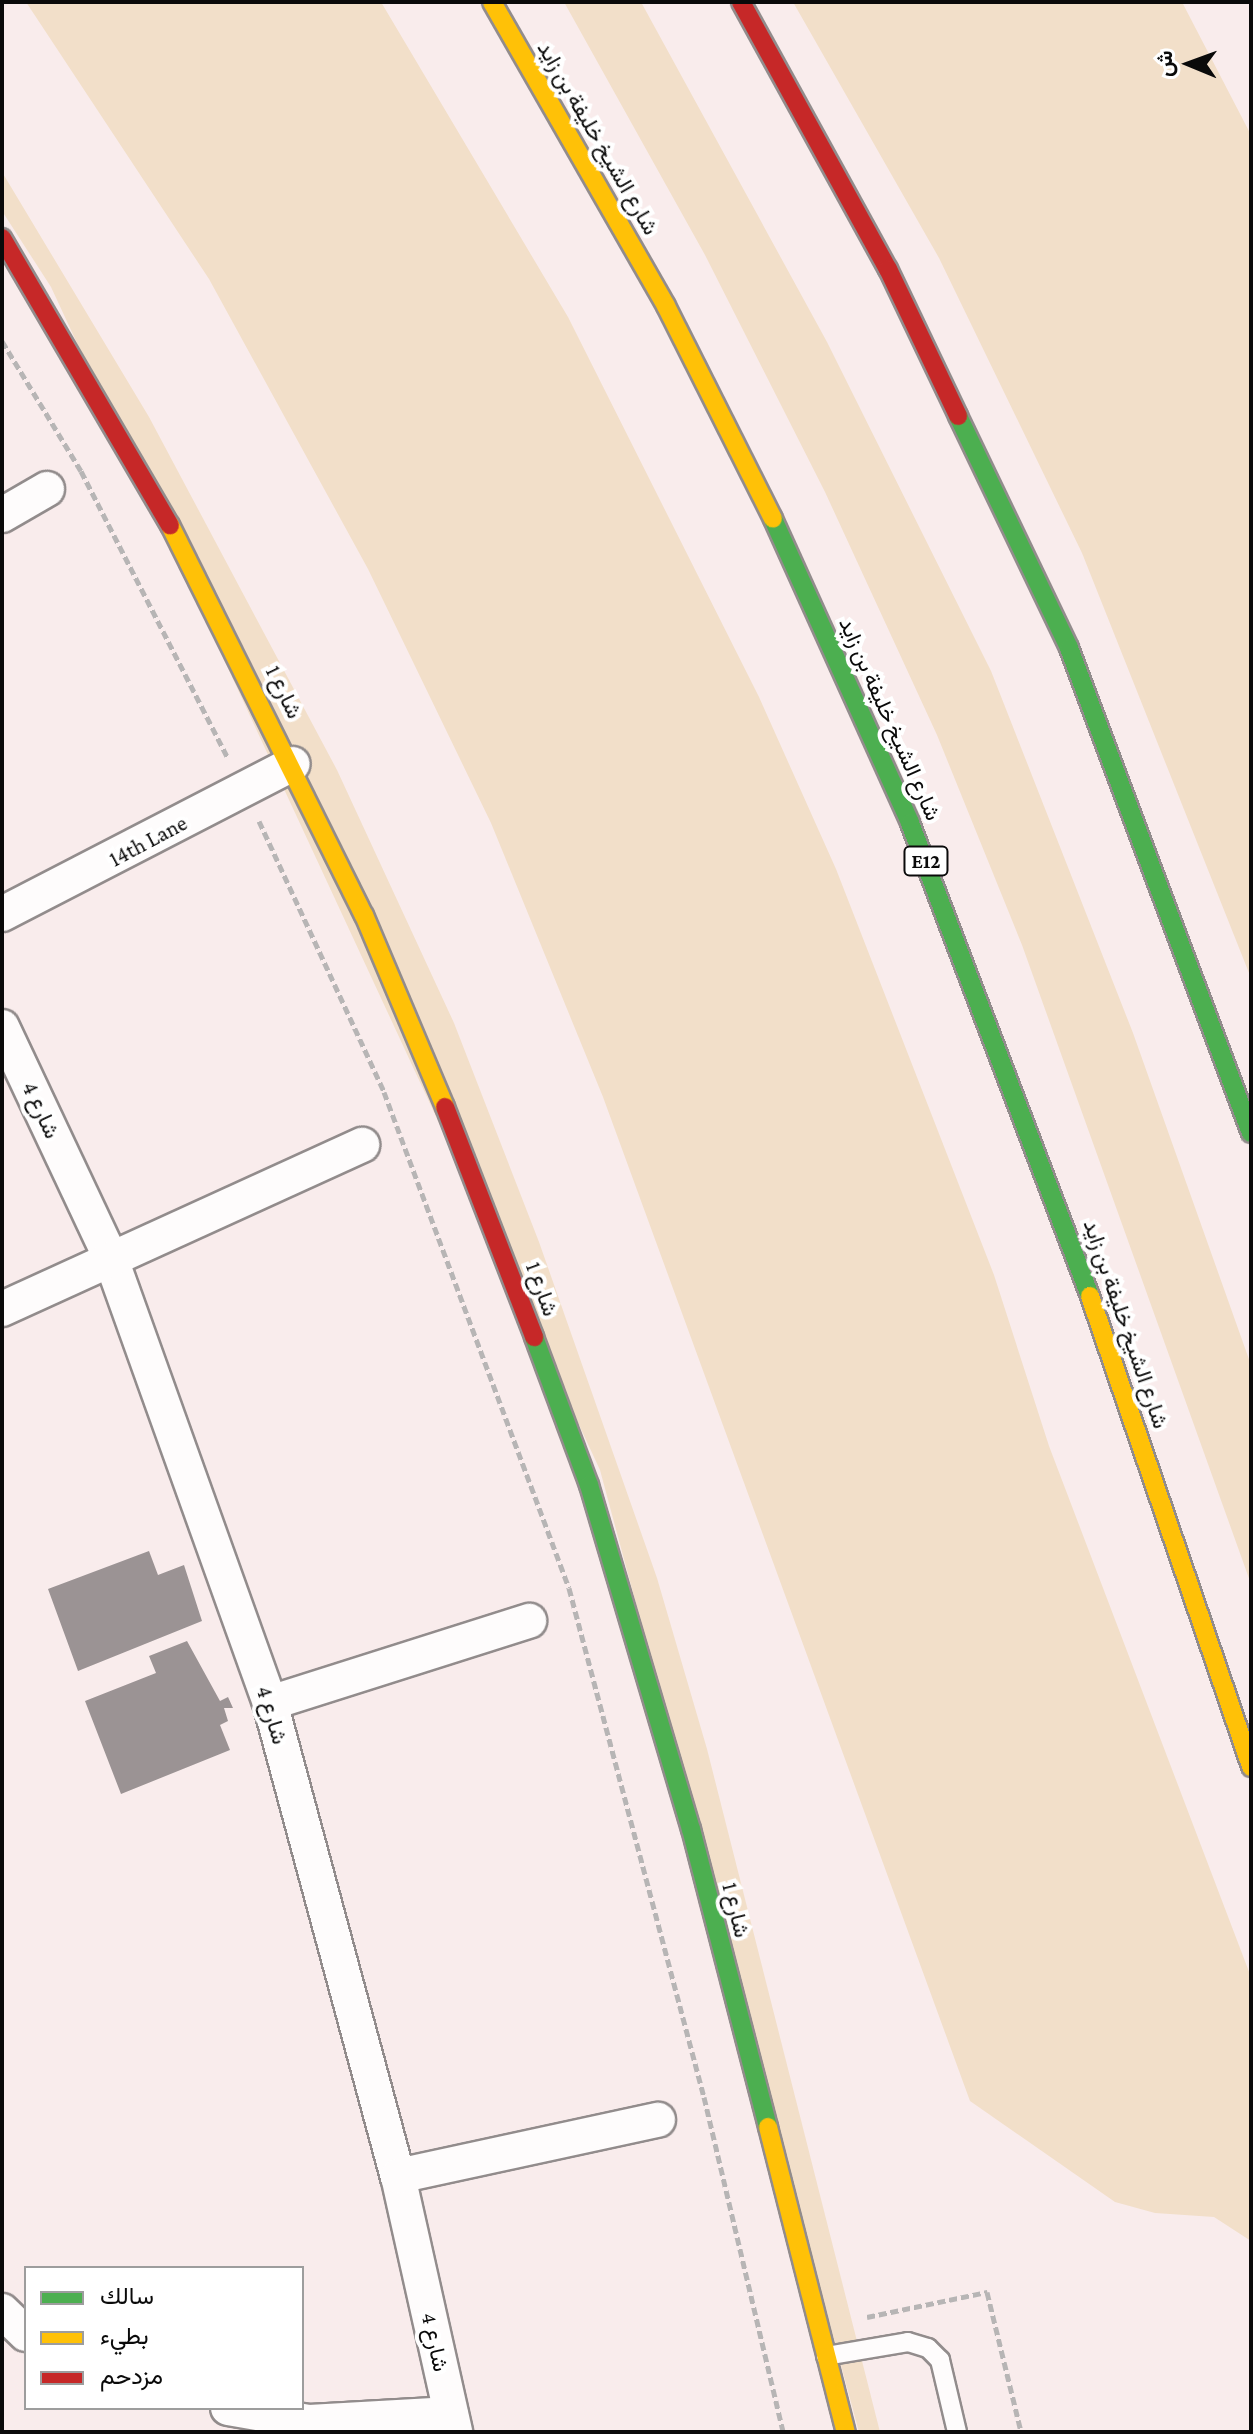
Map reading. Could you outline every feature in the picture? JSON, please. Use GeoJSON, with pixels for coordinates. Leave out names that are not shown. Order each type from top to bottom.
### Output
{"type":"FeatureCollection","features":[{"type":"Feature","properties":{"kind":"main road","name":"شارع الشيخ خليفة بن زايد"},"geometry":{"type":"LineString","coordinates":[[492,2],[666,306],[758,487],[910,823],[1046,1167],[1251,1767]]}},
{"type":"Feature","properties":{"kind":"main road"},"geometry":{"type":"LineString","coordinates":[[741,2],[888,269],[1069,648],[1251,1133]]}},
{"type":"Feature","properties":{"kind":"main road","name":"شارع 1"},"geometry":{"type":"LineString","coordinates":[[2,238],[201,579],[293,764],[468,1160],[589,1485],[691,1829],[846,2432]]}},
{"type":"Feature","properties":{"kind":"street"},"geometry":{"type":"LineString","coordinates":[[2,515],[47,489]]}},
{"type":"Feature","properties":{"kind":"street","name":"14th Lane"},"geometry":{"type":"LineString","coordinates":[[2,914],[293,764]]}},
{"type":"Feature","properties":{"kind":"street","name":"شارع 4"},"geometry":{"type":"LineString","coordinates":[[2,1027],[111,1259],[270,1703],[398,2176],[453,2423]]}},
{"type":"Feature","properties":{"kind":"street"},"geometry":{"type":"LineString","coordinates":[[2,1309],[362,1145]]}},
{"type":"Feature","properties":{"kind":"street"},"geometry":{"type":"LineString","coordinates":[[270,1703],[529,1621]]}},
{"type":"Feature","properties":{"kind":"street"},"geometry":{"type":"LineString","coordinates":[[398,2176],[658,2120]]}},
{"type":"Feature","properties":{"kind":"street"},"geometry":{"type":"LineString","coordinates":[[2,2311],[24,2332]]}},
{"type":"Feature","properties":{"kind":"street"},"geometry":{"type":"LineString","coordinates":[[240,2410],[309,2422],[453,2423]]}},
{"type":"Feature","properties":{"kind":"lane"},"geometry":{"type":"LineString","coordinates":[[826,2356],[908,2342],[928,2348],[940,2360],[957,2432]]}},
{"type":"Feature","properties":{"kind":"path"},"geometry":{"type":"LineString","coordinates":[[2,341],[81,471],[243,789],[384,1092],[569,1588],[704,2097],[783,2432]]}},
{"type":"Feature","properties":{"kind":"path"},"geometry":{"type":"LineString","coordinates":[[866,2318],[987,2292],[1021,2432]]}},
{"type":"Feature","properties":{"kind":"shaded area"},"geometry":{"type":"Polygon","coordinates":[[[26,2],[381,2],[568,317],[759,697],[836,869],[994,1275],[1049,1446],[1251,1977],[1251,2241],[1214,2217],[1155,2213],[1115,2202],[970,2101],[603,1097],[491,823],[368,569],[209,279],[26,2]]]}},
{"type":"Feature","properties":{"kind":"shaded area"},"geometry":{"type":"Polygon","coordinates":[[[564,2],[641,2],[827,342],[991,671],[1133,1033],[1251,1365],[1251,1584],[1022,945],[937,735],[825,492],[705,255],[564,2]]]}},
{"type":"Feature","properties":{"kind":"shaded area"},"geometry":{"type":"Polygon","coordinates":[[[793,2],[1182,2],[1251,135],[1251,978],[1082,553],[939,258],[793,2]]]}},
{"type":"Feature","properties":{"kind":"shaded area"},"geometry":{"type":"Polygon","coordinates":[[[2,172],[149,417],[337,770],[454,1023],[539,1242],[657,1578],[707,1749],[880,2432],[859,2432],[600,1470],[51,287],[2,211],[2,172]]]}},
{"type":"Feature","properties":{"kind":"building"},"geometry":{"type":"Polygon","coordinates":[[[149,1551],[158,1575],[184,1565],[202,1621],[78,1671],[48,1589],[149,1551]]]}},
{"type":"Feature","properties":{"kind":"building"},"geometry":{"type":"Polygon","coordinates":[[[187,1641],[220,1701],[228,1697],[233,1708],[224,1708],[228,1721],[220,1725],[230,1750],[121,1794],[85,1701],[156,1673],[149,1656],[187,1641]]]}},
{"type":"Feature","properties":{"kind":"traffic: fast"},"geometry":{"type":"LineString","coordinates":[[958,416],[1069,648],[1251,1133]]}},
{"type":"Feature","properties":{"kind":"traffic: fast"},"geometry":{"type":"LineString","coordinates":[[773,519],[910,823],[1090,1296]]}},
{"type":"Feature","properties":{"kind":"traffic: fast"},"geometry":{"type":"LineString","coordinates":[[534,1337],[589,1485],[691,1829],[768,2127]]}},
{"type":"Feature","properties":{"kind":"traffic: slow"},"geometry":{"type":"LineString","coordinates":[[492,2],[666,306],[773,519]]}},
{"type":"Feature","properties":{"kind":"traffic: slow"},"geometry":{"type":"LineString","coordinates":[[170,525],[364,915],[445,1107]]}},
{"type":"Feature","properties":{"kind":"traffic: slow"},"geometry":{"type":"LineString","coordinates":[[1090,1296],[1251,1767]]}},
{"type":"Feature","properties":{"kind":"traffic: slow"},"geometry":{"type":"LineString","coordinates":[[768,2127],[846,2432]]}},
{"type":"Feature","properties":{"kind":"traffic: jam"},"geometry":{"type":"LineString","coordinates":[[741,2],[888,269],[958,416]]}},
{"type":"Feature","properties":{"kind":"traffic: jam"},"geometry":{"type":"LineString","coordinates":[[2,238],[170,525]]}},
{"type":"Feature","properties":{"kind":"traffic: jam"},"geometry":{"type":"LineString","coordinates":[[445,1107],[534,1337]]}}]}
